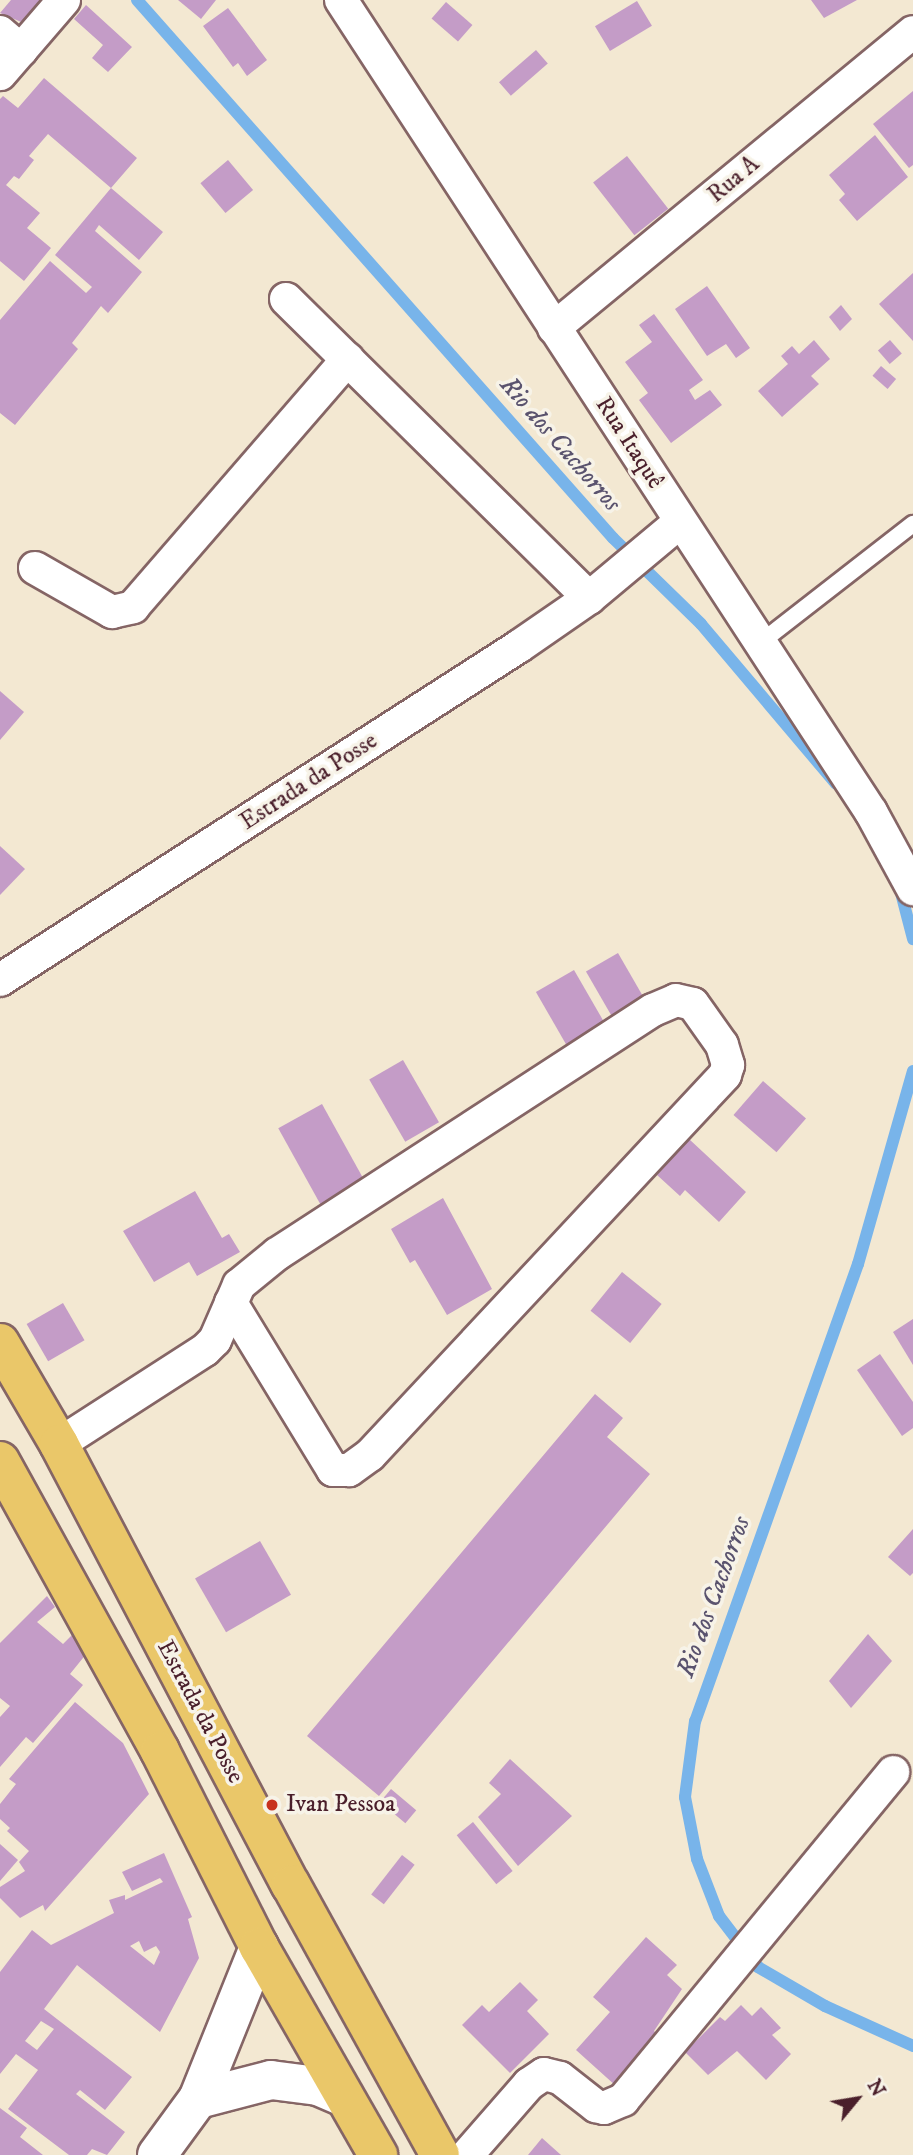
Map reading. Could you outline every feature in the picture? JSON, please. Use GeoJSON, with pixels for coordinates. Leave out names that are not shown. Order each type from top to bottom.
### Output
{"type":"FeatureCollection","features":[{"type":"Feature","properties":{"kind":"main road","name":"Estrada da Posse"},"geometry":{"type":"LineString","coordinates":[[0,1343],[59,1444],[291,1885],[440,2155]]}},
{"type":"Feature","properties":{"kind":"main road"},"geometry":{"type":"LineString","coordinates":[[0,1461],[160,1751],[259,1947],[378,2155]]}},
{"type":"Feature","properties":{"kind":"street"},"geometry":{"type":"LineString","coordinates":[[0,74],[10,41],[64,0]]}},
{"type":"Feature","properties":{"kind":"street","name":"Rua Itaquê"},"geometry":{"type":"LineString","coordinates":[[341,0],[871,811],[913,889]]}},
{"type":"Feature","properties":{"kind":"street","name":"Rua A"},"geometry":{"type":"LineString","coordinates":[[554,328],[913,32]]}},
{"type":"Feature","properties":{"kind":"street"},"geometry":{"type":"LineString","coordinates":[[286,299],[589,598]]}},
{"type":"Feature","properties":{"kind":"street"},"geometry":{"type":"LineString","coordinates":[[35,568],[112,612],[133,607],[348,359]]}},
{"type":"Feature","properties":{"kind":"street","name":"Estrada da Posse"},"geometry":{"type":"LineString","coordinates":[[0,980],[589,598],[680,522]]}},
{"type":"Feature","properties":{"kind":"street"},"geometry":{"type":"LineString","coordinates":[[59,1444],[205,1350],[215,1340],[231,1303],[239,1285],[277,1254],[666,1002],[693,1004],[722,1045],[728,1065],[725,1075],[370,1455],[349,1470],[333,1471],[231,1303]]}},
{"type":"Feature","properties":{"kind":"street"},"geometry":{"type":"LineString","coordinates":[[467,2155],[529,2084],[544,2074],[560,2078],[596,2106],[614,2106],[623,2100],[893,1772]]}},
{"type":"Feature","properties":{"kind":"street"},"geometry":{"type":"LineString","coordinates":[[157,2155],[198,2099],[259,1947]]}},
{"type":"Feature","properties":{"kind":"street"},"geometry":{"type":"LineString","coordinates":[[198,2099],[271,2080],[295,2081],[342,2096]]}},
{"type":"Feature","properties":{"kind":"lane"},"geometry":{"type":"LineString","coordinates":[[760,643],[913,524]]}},
{"type":"Feature","properties":{"kind":"building"},"geometry":{"type":"Polygon","coordinates":[[[11,0],[47,0],[26,24],[0,13],[11,0]]]}},
{"type":"Feature","properties":{"kind":"building"},"geometry":{"type":"Polygon","coordinates":[[[178,0],[216,0],[201,19],[178,0]]]}},
{"type":"Feature","properties":{"kind":"building"},"geometry":{"type":"Polygon","coordinates":[[[811,0],[857,0],[824,18],[811,0]]]}},
{"type":"Feature","properties":{"kind":"building"},"geometry":{"type":"Polygon","coordinates":[[[637,1],[652,26],[610,51],[595,26],[637,1]]]}},
{"type":"Feature","properties":{"kind":"building"},"geometry":{"type":"Polygon","coordinates":[[[446,2],[472,25],[458,42],[432,19],[446,2]]]}},
{"type":"Feature","properties":{"kind":"building"},"geometry":{"type":"Polygon","coordinates":[[[86,5],[132,47],[108,72],[92,58],[103,45],[74,19],[86,5]]]}},
{"type":"Feature","properties":{"kind":"building"},"geometry":{"type":"Polygon","coordinates":[[[228,8],[267,60],[247,76],[238,63],[233,67],[203,26],[228,8]]]}},
{"type":"Feature","properties":{"kind":"building"},"geometry":{"type":"Polygon","coordinates":[[[536,50],[548,64],[511,96],[499,82],[536,50]]]}},
{"type":"Feature","properties":{"kind":"building"},"geometry":{"type":"Polygon","coordinates":[[[44,78],[137,158],[111,188],[48,134],[29,156],[34,160],[19,179],[14,176],[6,185],[40,213],[27,228],[51,248],[24,281],[0,261],[0,99],[3,96],[18,108],[44,78]]]}},
{"type":"Feature","properties":{"kind":"building"},"geometry":{"type":"Polygon","coordinates":[[[913,91],[913,165],[909,168],[873,124],[913,91]]]}},
{"type":"Feature","properties":{"kind":"building"},"geometry":{"type":"Polygon","coordinates":[[[875,135],[908,177],[857,221],[839,200],[845,194],[829,175],[875,135]]]}},
{"type":"Feature","properties":{"kind":"building"},"geometry":{"type":"Polygon","coordinates":[[[627,156],[668,209],[634,235],[593,182],[627,156]]]}},
{"type":"Feature","properties":{"kind":"building"},"geometry":{"type":"Polygon","coordinates":[[[228,160],[253,190],[225,213],[200,183],[228,160]]]}},
{"type":"Feature","properties":{"kind":"building"},"geometry":{"type":"Polygon","coordinates":[[[111,188],[163,232],[139,260],[99,225],[95,231],[142,272],[108,313],[101,306],[72,343],[78,349],[15,425],[0,413],[0,320],[50,261],[86,293],[92,287],[55,255],[111,188]]]}},
{"type":"Feature","properties":{"kind":"building"},"geometry":{"type":"Polygon","coordinates":[[[913,273],[913,341],[879,304],[913,273]]]}},
{"type":"Feature","properties":{"kind":"building"},"geometry":{"type":"Polygon","coordinates":[[[707,286],[750,348],[736,358],[726,344],[707,356],[675,309],[707,286]]]}},
{"type":"Feature","properties":{"kind":"building"},"geometry":{"type":"Polygon","coordinates":[[[841,305],[852,319],[840,331],[829,317],[841,305]]]}},
{"type":"Feature","properties":{"kind":"building"},"geometry":{"type":"Polygon","coordinates":[[[654,314],[703,380],[689,390],[695,400],[710,390],[722,405],[671,443],[639,400],[648,393],[625,362],[652,342],[639,325],[654,314]]]}},
{"type":"Feature","properties":{"kind":"building"},"geometry":{"type":"Polygon","coordinates":[[[814,340],[830,359],[811,376],[819,384],[782,417],[758,391],[788,364],[781,356],[792,346],[799,354],[814,340]]]}},
{"type":"Feature","properties":{"kind":"building"},"geometry":{"type":"Polygon","coordinates":[[[890,340],[902,354],[890,364],[878,350],[890,340]]]}},
{"type":"Feature","properties":{"kind":"building"},"geometry":{"type":"Polygon","coordinates":[[[881,366],[896,379],[888,389],[872,376],[881,366]]]}},
{"type":"Feature","properties":{"kind":"building"},"geometry":{"type":"Polygon","coordinates":[[[0,691],[24,712],[0,740],[0,691]]]}},
{"type":"Feature","properties":{"kind":"building"},"geometry":{"type":"Polygon","coordinates":[[[0,846],[25,869],[0,895],[0,846]]]}},
{"type":"Feature","properties":{"kind":"building"},"geometry":{"type":"Polygon","coordinates":[[[618,953],[650,1008],[618,1027],[586,972],[618,953]]]}},
{"type":"Feature","properties":{"kind":"building"},"geometry":{"type":"Polygon","coordinates":[[[574,970],[606,1025],[568,1047],[536,992],[574,970]]]}},
{"type":"Feature","properties":{"kind":"building"},"geometry":{"type":"Polygon","coordinates":[[[403,1060],[439,1122],[405,1142],[369,1080],[403,1060]]]}},
{"type":"Feature","properties":{"kind":"building"},"geometry":{"type":"Polygon","coordinates":[[[763,1081],[806,1118],[776,1152],[733,1115],[763,1081]]]}},
{"type":"Feature","properties":{"kind":"building"},"geometry":{"type":"Polygon","coordinates":[[[322,1104],[370,1191],[327,1216],[278,1128],[322,1104]]]}},
{"type":"Feature","properties":{"kind":"building"},"geometry":{"type":"Polygon","coordinates":[[[689,1139],[746,1192],[719,1222],[685,1190],[680,1196],[657,1175],[689,1139]]]}},
{"type":"Feature","properties":{"kind":"building"},"geometry":{"type":"Polygon","coordinates":[[[195,1191],[222,1238],[229,1234],[240,1252],[197,1276],[189,1262],[154,1282],[123,1231],[195,1191]]]}},
{"type":"Feature","properties":{"kind":"building"},"geometry":{"type":"Polygon","coordinates":[[[443,1198],[492,1289],[447,1315],[415,1260],[410,1263],[391,1229],[443,1198]]]}},
{"type":"Feature","properties":{"kind":"building"},"geometry":{"type":"Polygon","coordinates":[[[622,1272],[662,1304],[630,1343],[591,1311],[622,1272]]]}},
{"type":"Feature","properties":{"kind":"building"},"geometry":{"type":"Polygon","coordinates":[[[63,1303],[84,1340],[48,1361],[27,1324],[63,1303]]]}},
{"type":"Feature","properties":{"kind":"building"},"geometry":{"type":"Polygon","coordinates":[[[913,1319],[913,1365],[893,1332],[913,1319]]]}},
{"type":"Feature","properties":{"kind":"building"},"geometry":{"type":"Polygon","coordinates":[[[880,1354],[913,1402],[913,1428],[902,1436],[857,1370],[880,1354]]]}},
{"type":"Feature","properties":{"kind":"building"},"geometry":{"type":"Polygon","coordinates":[[[595,1394],[623,1418],[607,1437],[650,1474],[379,1796],[307,1736],[595,1394]]]}},
{"type":"Feature","properties":{"kind":"building"},"geometry":{"type":"Polygon","coordinates":[[[913,1529],[913,1573],[910,1576],[888,1557],[913,1529]]]}},
{"type":"Feature","properties":{"kind":"building"},"geometry":{"type":"Polygon","coordinates":[[[260,1541],[291,1595],[226,1632],[195,1578],[260,1541]]]}},
{"type":"Feature","properties":{"kind":"building"},"geometry":{"type":"Polygon","coordinates":[[[47,1596],[55,1607],[37,1622],[63,1644],[75,1632],[87,1653],[70,1674],[83,1685],[33,1743],[26,1737],[0,1767],[0,1717],[10,1706],[0,1698],[0,1643],[47,1596]]]}},
{"type":"Feature","properties":{"kind":"building"},"geometry":{"type":"Polygon","coordinates":[[[868,1634],[892,1661],[851,1708],[829,1681],[868,1634]]]}},
{"type":"Feature","properties":{"kind":"building"},"geometry":{"type":"Polygon","coordinates":[[[75,1702],[123,1743],[149,1794],[45,1911],[43,1905],[20,1918],[0,1898],[0,1887],[25,1871],[19,1862],[29,1851],[7,1831],[10,1828],[0,1819],[0,1804],[16,1784],[9,1779],[75,1702]]]}},
{"type":"Feature","properties":{"kind":"building"},"geometry":{"type":"Polygon","coordinates":[[[510,1759],[572,1816],[518,1866],[478,1817],[501,1794],[489,1783],[510,1759]]]}},
{"type":"Feature","properties":{"kind":"building"},"geometry":{"type":"Polygon","coordinates":[[[391,1789],[416,1810],[405,1823],[380,1802],[391,1789]]]}},
{"type":"Feature","properties":{"kind":"building"},"geometry":{"type":"Polygon","coordinates":[[[473,1822],[513,1871],[496,1884],[457,1835],[473,1822]]]}},
{"type":"Feature","properties":{"kind":"building"},"geometry":{"type":"Polygon","coordinates":[[[0,1844],[18,1860],[0,1881],[0,1844]]]}},
{"type":"Feature","properties":{"kind":"building"},"geometry":{"type":"Polygon","coordinates":[[[164,1853],[192,1917],[188,1919],[199,1958],[160,2032],[77,1965],[44,2009],[132,2077],[105,2110],[80,2090],[76,2094],[125,2132],[107,2155],[92,2149],[87,2155],[69,2155],[8,2109],[38,2070],[16,2054],[0,2074],[0,1972],[32,1930],[51,1945],[114,1913],[109,1900],[125,1895],[125,1900],[163,1882],[160,1878],[132,1891],[122,1872],[164,1853]],[[139,1941],[130,1946],[154,1965],[160,1952],[156,1946],[144,1952],[139,1941]],[[41,2021],[25,2041],[37,2050],[54,2029],[41,2021]]]}},
{"type":"Feature","properties":{"kind":"building"},"geometry":{"type":"Polygon","coordinates":[[[402,1855],[415,1865],[384,1904],[371,1894],[402,1855]]]}},
{"type":"Feature","properties":{"kind":"building"},"geometry":{"type":"Polygon","coordinates":[[[646,1937],[677,1965],[667,1975],[682,1989],[654,2031],[660,2037],[616,2086],[576,2050],[610,2012],[593,1997],[646,1937]]]}},
{"type":"Feature","properties":{"kind":"building"},"geometry":{"type":"Polygon","coordinates":[[[520,1982],[538,2000],[527,2011],[549,2034],[510,2073],[462,2025],[482,2005],[489,2012],[520,1982]]]}},
{"type":"Feature","properties":{"kind":"building"},"geometry":{"type":"Polygon","coordinates":[[[741,2005],[752,2016],[761,2007],[781,2028],[772,2035],[791,2054],[766,2080],[737,2051],[708,2075],[685,2052],[720,2017],[725,2021],[741,2005]]]}},
{"type":"Feature","properties":{"kind":"building"},"geometry":{"type":"Polygon","coordinates":[[[0,2108],[27,2128],[20,2137],[43,2155],[0,2155],[0,2108]]]}},
{"type":"Feature","properties":{"kind":"building"},"geometry":{"type":"Polygon","coordinates":[[[542,2138],[561,2155],[528,2155],[542,2138]]]}},
{"type":"Feature","properties":{"kind":"waterway","name":"Rio dos Cachorros"},"geometry":{"type":"LineString","coordinates":[[137,0],[613,538],[701,624],[836,784]]}},
{"type":"Feature","properties":{"kind":"waterway","name":"Rio dos Cachorros"},"geometry":{"type":"LineString","coordinates":[[900,889],[913,939]]}},
{"type":"Feature","properties":{"kind":"waterway","name":"Rio dos Cachorros"},"geometry":{"type":"LineString","coordinates":[[913,1071],[858,1264],[695,1721],[685,1797],[697,1859],[719,1916],[758,1967],[825,2006],[913,2046]]}},
{"type":"Feature","properties":{"kind":"place","name":"Ivan Pessoa"},"geometry":{"type":"Point","coordinates":[272,1805]}}]}
